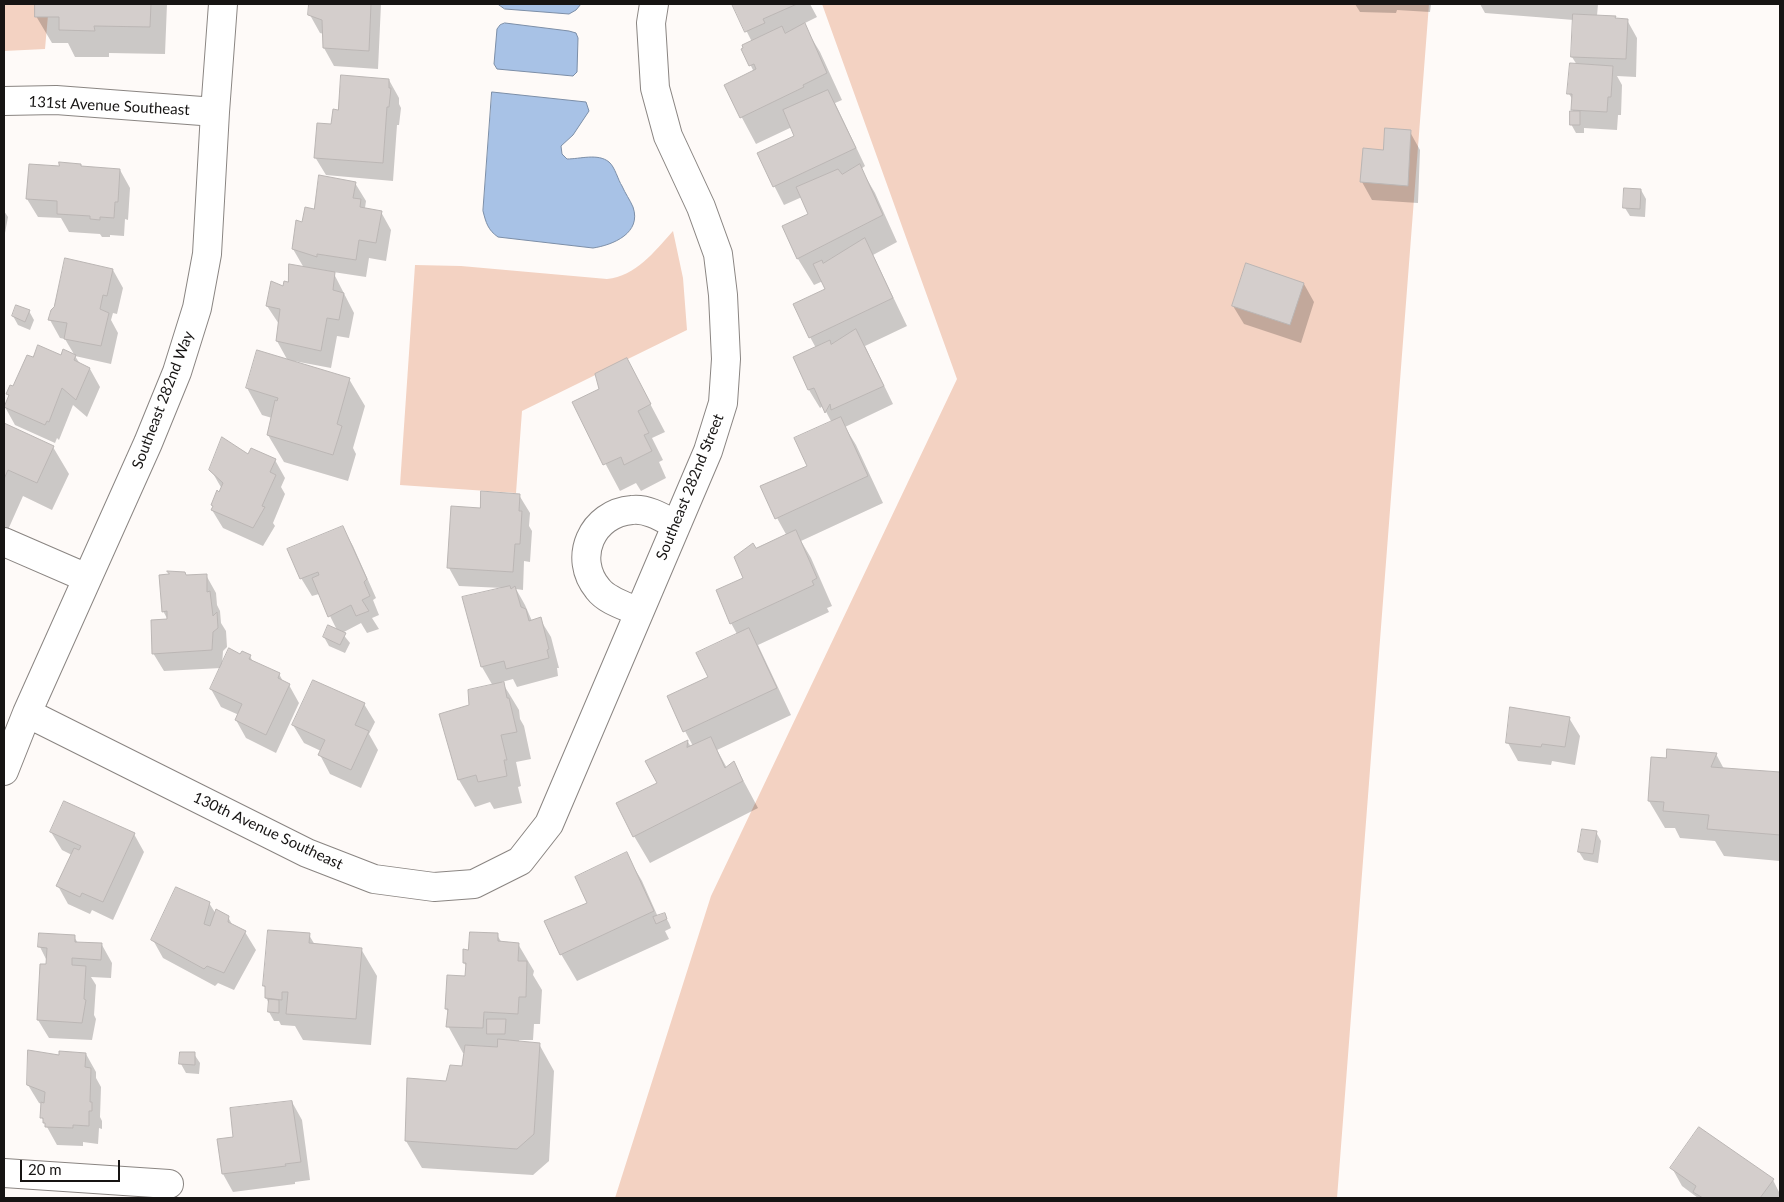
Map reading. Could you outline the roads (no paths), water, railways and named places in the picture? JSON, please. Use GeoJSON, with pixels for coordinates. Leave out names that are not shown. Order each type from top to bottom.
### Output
{"type":"FeatureCollection","features":[{"type":"Feature","properties":{"kind":"street","name":"Southeast 282nd Way"},"geometry":{"type":"LineString","coordinates":[[4,771],[27,713],[148,443],[170,390],[197,308],[207,254],[223,4]]}},
{"type":"Feature","properties":{"kind":"street","name":"Southeast 282nd Street"},"geometry":{"type":"LineString","coordinates":[[520,861],[549,824],[708,451],[723,403],[726,359],[723,295],[718,254],[701,206],[668,136],[655,88],[651,23],[654,4]]}},
{"type":"Feature","properties":{"kind":"street","name":"131st Avenue Southeast"},"geometry":{"type":"LineString","coordinates":[[4,101],[56,100],[215,112]]}},
{"type":"Feature","properties":{"kind":"street"},"geometry":{"type":"LineString","coordinates":[[638,612],[599,591],[589,575],[586,556],[590,538],[600,523],[616,513],[634,509],[653,513],[676,525]]}},
{"type":"Feature","properties":{"kind":"street"},"geometry":{"type":"LineString","coordinates":[[4,542],[87,578]]}},
{"type":"Feature","properties":{"kind":"street","name":"130th Avenue Southeast"},"geometry":{"type":"LineString","coordinates":[[27,713],[307,853],[374,879],[434,887],[474,884],[520,861]]}},
{"type":"Feature","properties":{"kind":"street"},"geometry":{"type":"LineString","coordinates":[[4,1174],[169,1184]]}},
{"type":"Feature","properties":{"kind":"water"},"geometry":{"type":"Polygon","coordinates":[[[498,4],[581,4],[569,14],[505,9],[498,4]]]}},
{"type":"Feature","properties":{"kind":"water"},"geometry":{"type":"Polygon","coordinates":[[[505,23],[576,33],[578,38],[577,72],[573,76],[497,69],[494,64],[497,29],[505,23]]]}},
{"type":"Feature","properties":{"kind":"water"},"geometry":{"type":"Polygon","coordinates":[[[492,92],[586,102],[589,111],[573,135],[561,146],[562,154],[567,159],[600,158],[605,159],[611,164],[633,207],[635,216],[630,231],[617,241],[593,248],[498,237],[492,232],[486,223],[483,211],[492,92]]]}}]}
